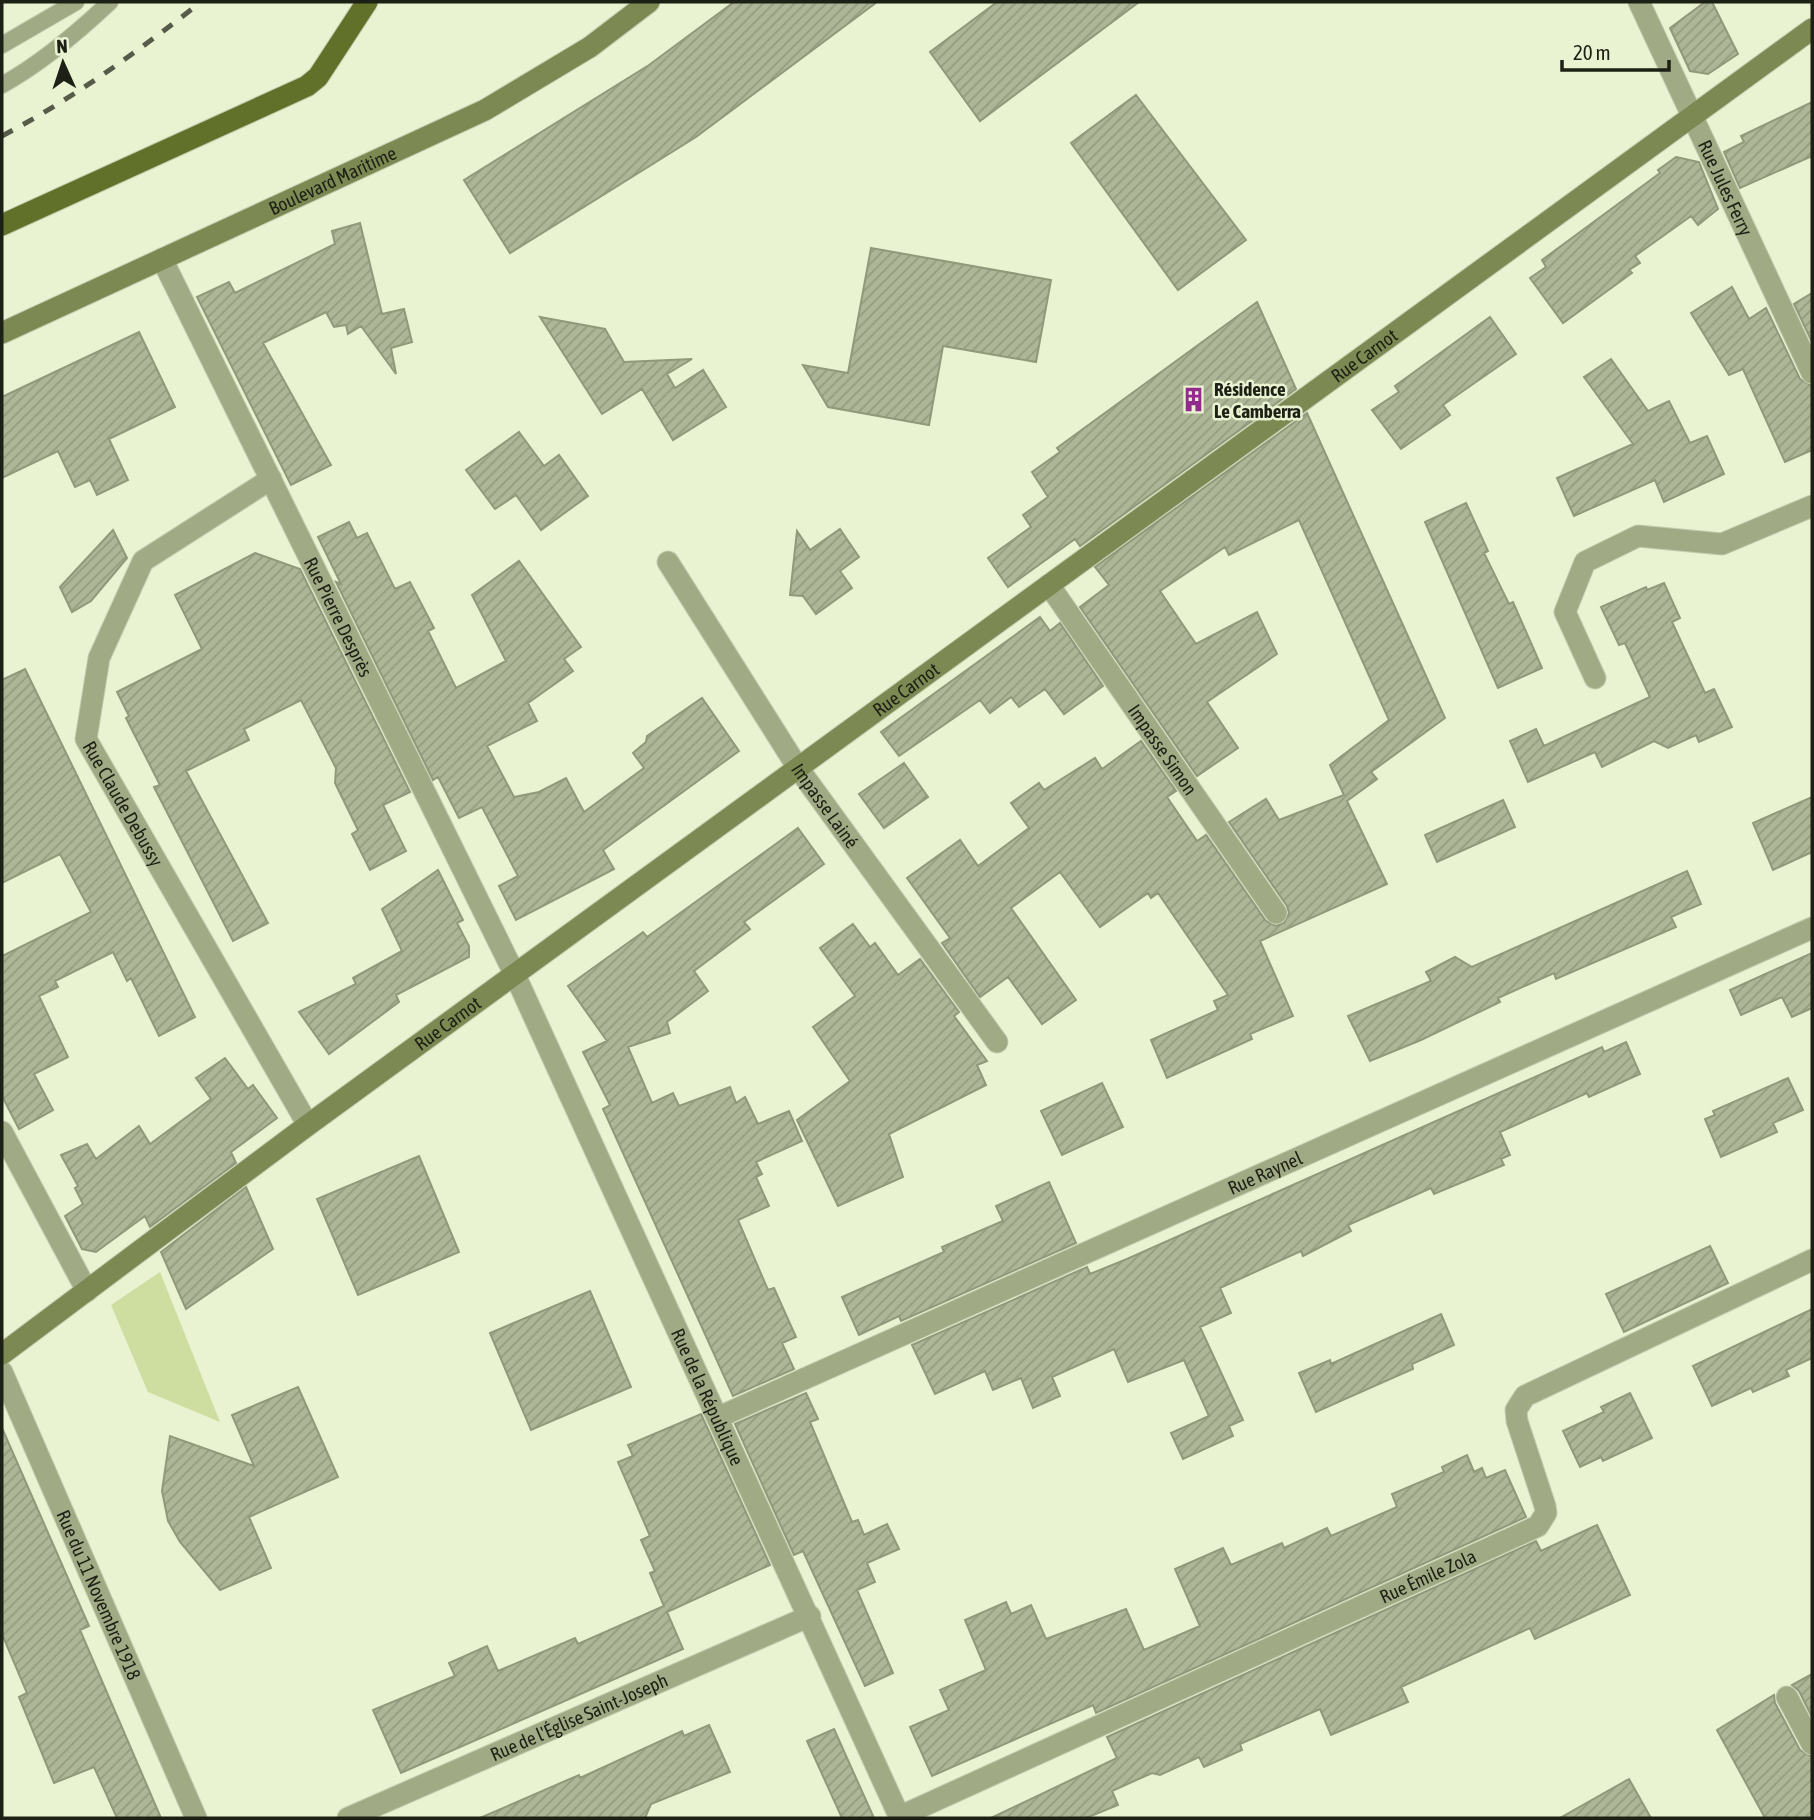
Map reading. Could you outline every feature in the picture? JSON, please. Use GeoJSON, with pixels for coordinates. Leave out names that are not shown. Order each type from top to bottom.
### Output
{"type":"FeatureCollection","features":[{"type":"Feature","properties":{"kind":"main road"},"geometry":{"type":"LineString","coordinates":[[337,44],[355,2]]}},
{"type":"Feature","properties":{"kind":"main road"},"geometry":{"type":"LineString","coordinates":[[2,225],[307,86],[318,76],[367,2]]}},
{"type":"Feature","properties":{"kind":"street","name":"Boulevard Maritime"},"geometry":{"type":"LineString","coordinates":[[2,333],[495,104],[590,47],[649,2]]}},
{"type":"Feature","properties":{"kind":"street","name":"Rue Jules Ferry"},"geometry":{"type":"LineString","coordinates":[[1639,2],[1812,373]]}},
{"type":"Feature","properties":{"kind":"street","name":"Rue Carnot"},"geometry":{"type":"LineString","coordinates":[[2,1354],[308,1125],[1812,29]]}},
{"type":"Feature","properties":{"kind":"street","name":"Rue Pierre Desprès"},"geometry":{"type":"LineString","coordinates":[[162,259],[515,974]]}},
{"type":"Feature","properties":{"kind":"street","name":"Rue Claude Debussy"},"geometry":{"type":"LineString","coordinates":[[271,479],[143,561],[99,658],[86,739],[308,1125]]}},
{"type":"Feature","properties":{"kind":"street"},"geometry":{"type":"LineString","coordinates":[[1595,678],[1565,612],[1585,562],[1638,536],[1722,544],[1812,506]]}},
{"type":"Feature","properties":{"kind":"street","name":"Impasse Lainé"},"geometry":{"type":"LineString","coordinates":[[668,562],[798,768],[998,1042]]}},
{"type":"Feature","properties":{"kind":"street","name":"Impasse Simon"},"geometry":{"type":"LineString","coordinates":[[1049,585],[1276,913]]}},
{"type":"Feature","properties":{"kind":"street","name":"Rue Raynel"},"geometry":{"type":"LineString","coordinates":[[719,1417],[1812,928]]}},
{"type":"Feature","properties":{"kind":"street","name":"Rue de la République"},"geometry":{"type":"LineString","coordinates":[[515,974],[900,1817]]}},
{"type":"Feature","properties":{"kind":"street"},"geometry":{"type":"LineString","coordinates":[[2,1132],[87,1291]]}},
{"type":"Feature","properties":{"kind":"street","name":"Rue Émile Zola"},"geometry":{"type":"LineString","coordinates":[[900,1817],[1538,1526],[1546,1513],[1545,1506],[1517,1421],[1516,1410],[1525,1396],[1812,1260]]}},
{"type":"Feature","properties":{"kind":"street","name":"Rue du 11 Novembre 1918"},"geometry":{"type":"LineString","coordinates":[[2,1372],[196,1818]]}},
{"type":"Feature","properties":{"kind":"street","name":"Rue de l'Église Saint-Joseph"},"geometry":{"type":"LineString","coordinates":[[348,1818],[810,1616]]}},
{"type":"Feature","properties":{"kind":"street"},"geometry":{"type":"LineString","coordinates":[[1787,1697],[1812,1744]]}},
{"type":"Feature","properties":{"kind":"lane"},"geometry":{"type":"LineString","coordinates":[[2,44],[76,2]]}},
{"type":"Feature","properties":{"kind":"lane"},"geometry":{"type":"LineString","coordinates":[[2,85],[27,71],[57,48],[110,2]]}},
{"type":"Feature","properties":{"kind":"green space"},"geometry":{"type":"Polygon","coordinates":[[[160,1272],[220,1422],[148,1392],[111,1305],[160,1272]]]}},
{"type":"Feature","properties":{"kind":"building"},"geometry":{"type":"Polygon","coordinates":[[[734,2],[877,2],[696,137],[510,253],[464,180],[649,65],[734,2]]]}},
{"type":"Feature","properties":{"kind":"building"},"geometry":{"type":"Polygon","coordinates":[[[997,2],[1139,2],[980,121],[930,52],[997,2]]]}},
{"type":"Feature","properties":{"kind":"building"},"geometry":{"type":"Polygon","coordinates":[[[1705,2],[1712,2],[1738,54],[1708,74],[1690,71],[1670,28],[1705,2]]]}},
{"type":"Feature","properties":{"kind":"building"},"geometry":{"type":"Polygon","coordinates":[[[1136,95],[1246,240],[1178,290],[1071,143],[1136,95]]]}},
{"type":"Feature","properties":{"kind":"building"},"geometry":{"type":"Polygon","coordinates":[[[1812,102],[1812,156],[1740,188],[1724,152],[1744,142],[1741,136],[1812,102]]]}},
{"type":"Feature","properties":{"kind":"building"},"geometry":{"type":"Polygon","coordinates":[[[1676,157],[1699,162],[1718,209],[1698,225],[1691,216],[1635,256],[1640,263],[1629,270],[1632,273],[1563,323],[1530,278],[1546,267],[1542,260],[1660,173],[1658,170],[1676,157]]]}},
{"type":"Feature","properties":{"kind":"building"},"geometry":{"type":"Polygon","coordinates":[[[360,223],[382,314],[404,309],[412,342],[391,348],[396,374],[361,326],[348,334],[346,325],[334,327],[326,312],[263,343],[331,465],[291,485],[197,297],[229,282],[235,293],[335,244],[332,231],[360,223]]]}},
{"type":"Feature","properties":{"kind":"building"},"geometry":{"type":"Polygon","coordinates":[[[871,248],[1051,280],[1036,362],[943,346],[929,425],[828,407],[803,365],[848,373],[871,248]]]}},
{"type":"Feature","properties":{"kind":"building"},"geometry":{"type":"Polygon","coordinates":[[[1732,287],[1749,319],[1766,308],[1800,379],[1812,386],[1812,450],[1785,462],[1743,369],[1729,375],[1691,313],[1732,287]]]}},
{"type":"Feature","properties":{"kind":"building"},"geometry":{"type":"Polygon","coordinates":[[[1812,293],[1812,342],[1794,304],[1812,293]]]}},
{"type":"Feature","properties":{"kind":"building","name":"Résidence Le Camberra"},"geometry":{"type":"Polygon","coordinates":[[[1257,302],[1296,389],[1080,546],[1075,539],[1008,587],[988,558],[1031,527],[1023,515],[1048,497],[1032,472],[1060,452],[1057,448],[1257,302]]]}},
{"type":"Feature","properties":{"kind":"building"},"geometry":{"type":"Polygon","coordinates":[[[540,317],[605,329],[624,362],[692,359],[667,374],[675,388],[703,370],[726,407],[673,440],[642,389],[602,414],[540,317]]]}},
{"type":"Feature","properties":{"kind":"building"},"geometry":{"type":"Polygon","coordinates":[[[1490,317],[1516,354],[1443,405],[1450,415],[1401,449],[1372,410],[1399,392],[1395,386],[1490,317]]]}},
{"type":"Feature","properties":{"kind":"building"},"geometry":{"type":"Polygon","coordinates":[[[139,332],[175,407],[109,439],[128,480],[97,495],[90,480],[75,487],[58,451],[2,478],[2,397],[139,332]]]}},
{"type":"Feature","properties":{"kind":"building"},"geometry":{"type":"Polygon","coordinates":[[[1611,359],[1648,411],[1669,401],[1690,443],[1707,436],[1724,474],[1664,502],[1655,480],[1574,516],[1557,478],[1633,444],[1584,377],[1611,359]]]}},
{"type":"Feature","properties":{"kind":"building"},"geometry":{"type":"Polygon","coordinates":[[[1307,413],[1445,718],[1371,772],[1377,779],[1347,801],[1387,884],[1260,941],[1293,1016],[1250,1034],[1252,1039],[1167,1078],[1151,1040],[1218,1010],[1214,1001],[1228,995],[1158,893],[1151,898],[1148,893],[1100,927],[1060,872],[1011,908],[1076,1000],[1042,1024],[1008,977],[980,997],[942,943],[950,938],[907,878],[960,840],[978,866],[1029,828],[1011,803],[1039,783],[1044,790],[1095,758],[1102,769],[1141,741],[1176,791],[1167,797],[1197,841],[1206,835],[1266,921],[1276,926],[1284,923],[1289,913],[1287,906],[1229,822],[1266,799],[1279,820],[1344,795],[1330,765],[1389,720],[1299,520],[1229,555],[1225,547],[1160,591],[1196,644],[1257,612],[1277,654],[1207,702],[1238,748],[1197,776],[1080,607],[1109,585],[1095,567],[1307,413]]]}},
{"type":"Feature","properties":{"kind":"building"},"geometry":{"type":"Polygon","coordinates":[[[519,432],[544,466],[559,455],[588,496],[541,530],[516,495],[495,509],[466,470],[519,432]]]}},
{"type":"Feature","properties":{"kind":"building"},"geometry":{"type":"Polygon","coordinates":[[[1466,503],[1488,551],[1484,553],[1509,604],[1513,602],[1542,668],[1498,688],[1425,522],[1466,503]]]}},
{"type":"Feature","properties":{"kind":"building"},"geometry":{"type":"Polygon","coordinates":[[[349,522],[357,538],[367,533],[395,589],[410,582],[434,628],[428,631],[456,688],[506,661],[472,595],[519,561],[581,647],[564,659],[573,671],[528,703],[537,721],[487,746],[514,797],[539,792],[566,778],[584,812],[644,768],[633,753],[646,742],[647,736],[702,698],[739,751],[603,850],[614,869],[516,920],[499,886],[518,876],[482,807],[459,818],[438,777],[433,780],[336,582],[341,584],[318,537],[349,522]]]}},
{"type":"Feature","properties":{"kind":"building"},"geometry":{"type":"Polygon","coordinates":[[[840,529],[859,557],[840,571],[852,588],[816,614],[803,596],[790,595],[797,531],[810,550],[840,529]]]}},
{"type":"Feature","properties":{"kind":"building"},"geometry":{"type":"Polygon","coordinates":[[[113,530],[127,558],[91,601],[72,612],[60,587],[113,530]]]}},
{"type":"Feature","properties":{"kind":"building"},"geometry":{"type":"Polygon","coordinates":[[[255,553],[300,569],[410,792],[383,805],[406,851],[370,870],[352,834],[358,830],[335,783],[336,768],[301,700],[244,729],[249,740],[186,771],[268,923],[233,941],[154,787],[160,785],[126,718],[129,716],[117,692],[202,649],[175,595],[255,553]]]}},
{"type":"Feature","properties":{"kind":"building"},"geometry":{"type":"Polygon","coordinates":[[[1664,583],[1680,618],[1672,622],[1705,693],[1714,689],[1732,727],[1699,742],[1696,735],[1668,748],[1654,741],[1602,767],[1595,752],[1528,782],[1510,741],[1536,729],[1544,746],[1650,697],[1625,643],[1619,645],[1601,607],[1646,587],[1647,590],[1664,583]]]}},
{"type":"Feature","properties":{"kind":"building"},"geometry":{"type":"Polygon","coordinates":[[[1040,617],[1050,631],[1060,623],[1103,686],[1064,714],[1045,689],[1019,707],[1011,697],[990,713],[980,700],[899,756],[881,732],[1040,617]]]}},
{"type":"Feature","properties":{"kind":"building"},"geometry":{"type":"Polygon","coordinates":[[[25,669],[195,1017],[159,1036],[131,978],[127,981],[113,952],[55,981],[58,987],[39,996],[68,1057],[34,1074],[53,1110],[19,1129],[2,1096],[2,956],[91,912],[60,854],[2,883],[2,680],[25,669]]]}},
{"type":"Feature","properties":{"kind":"building"},"geometry":{"type":"Polygon","coordinates":[[[904,763],[928,797],[884,828],[859,794],[904,763]]]}},
{"type":"Feature","properties":{"kind":"building"},"geometry":{"type":"Polygon","coordinates":[[[1812,797],[1812,852],[1773,870],[1753,823],[1812,797]]]}},
{"type":"Feature","properties":{"kind":"building"},"geometry":{"type":"Polygon","coordinates":[[[1503,800],[1515,827],[1437,862],[1425,835],[1503,800]]]}},
{"type":"Feature","properties":{"kind":"building"},"geometry":{"type":"Polygon","coordinates":[[[798,828],[824,864],[744,922],[750,929],[694,971],[708,991],[667,1022],[670,1033],[628,1047],[652,1103],[673,1093],[679,1106],[730,1087],[736,1103],[745,1097],[758,1124],[789,1111],[802,1141],[756,1162],[762,1174],[756,1177],[769,1206],[738,1220],[768,1290],[774,1288],[796,1337],[782,1343],[794,1369],[733,1396],[603,1109],[610,1105],[583,1052],[607,1041],[568,986],[643,932],[647,937],[798,828]]]}},
{"type":"Feature","properties":{"kind":"building"},"geometry":{"type":"Polygon","coordinates":[[[438,870],[463,920],[457,923],[469,946],[469,957],[396,995],[399,1002],[329,1054],[299,1012],[356,984],[353,978],[402,951],[382,909],[438,870]]]}},
{"type":"Feature","properties":{"kind":"building"},"geometry":{"type":"Polygon","coordinates":[[[1687,871],[1701,904],[1671,917],[1676,927],[1556,979],[1554,973],[1498,998],[1500,1002],[1421,1040],[1370,1061],[1348,1016],[1431,981],[1426,972],[1455,957],[1472,967],[1687,871]]]}},
{"type":"Feature","properties":{"kind":"building"},"geometry":{"type":"Polygon","coordinates":[[[853,924],[870,947],[875,943],[898,975],[920,959],[959,1012],[954,1016],[987,1061],[977,1065],[986,1085],[889,1134],[903,1177],[838,1206],[797,1120],[850,1081],[813,1027],[855,996],[820,948],[853,924]]]}},
{"type":"Feature","properties":{"kind":"building"},"geometry":{"type":"Polygon","coordinates":[[[1812,953],[1812,1008],[1792,1017],[1782,997],[1741,1015],[1730,990],[1812,953]]]}},
{"type":"Feature","properties":{"kind":"building"},"geometry":{"type":"Polygon","coordinates":[[[1626,1042],[1640,1074],[1589,1097],[1587,1093],[1500,1132],[1510,1155],[1501,1159],[1504,1165],[1434,1194],[1431,1188],[1348,1225],[1351,1231],[1303,1256],[1301,1251],[1220,1288],[1231,1313],[1200,1327],[1243,1420],[1229,1426],[1233,1436],[1183,1459],[1171,1433],[1209,1416],[1184,1360],[1128,1382],[1114,1349],[1052,1377],[1060,1396],[1033,1408],[1021,1378],[993,1390],[985,1371],[935,1394],[912,1345],[1087,1267],[1090,1274],[1127,1259],[1602,1047],[1604,1052],[1626,1042]]]}},
{"type":"Feature","properties":{"kind":"building"},"geometry":{"type":"Polygon","coordinates":[[[225,1058],[248,1089],[253,1085],[277,1118],[231,1152],[236,1163],[150,1227],[145,1216],[96,1252],[82,1249],[65,1216],[83,1204],[75,1188],[78,1186],[61,1155],[87,1144],[96,1159],[139,1126],[150,1144],[211,1099],[196,1078],[225,1058]]]}},
{"type":"Feature","properties":{"kind":"building"},"geometry":{"type":"Polygon","coordinates":[[[1788,1078],[1803,1110],[1773,1123],[1777,1132],[1721,1157],[1705,1119],[1715,1115],[1713,1111],[1788,1078]]]}},
{"type":"Feature","properties":{"kind":"building"},"geometry":{"type":"Polygon","coordinates":[[[1102,1083],[1123,1127],[1062,1155],[1041,1111],[1102,1083]]]}},
{"type":"Feature","properties":{"kind":"building"},"geometry":{"type":"Polygon","coordinates":[[[419,1156],[459,1252],[358,1295],[317,1199],[419,1156]]]}},
{"type":"Feature","properties":{"kind":"building"},"geometry":{"type":"Polygon","coordinates":[[[1049,1182],[1076,1243],[901,1321],[899,1316],[859,1335],[842,1297],[944,1252],[942,1247],[1003,1221],[996,1206],[1049,1182]]]}},
{"type":"Feature","properties":{"kind":"building"},"geometry":{"type":"Polygon","coordinates":[[[246,1187],[273,1249],[186,1309],[161,1252],[246,1187]]]}},
{"type":"Feature","properties":{"kind":"building"},"geometry":{"type":"Polygon","coordinates":[[[1710,1246],[1728,1283],[1624,1332],[1606,1294],[1710,1246]]]}},
{"type":"Feature","properties":{"kind":"building"},"geometry":{"type":"Polygon","coordinates":[[[590,1291],[631,1387],[531,1430],[490,1333],[590,1291]]]}},
{"type":"Feature","properties":{"kind":"building"},"geometry":{"type":"Polygon","coordinates":[[[1812,1309],[1812,1358],[1786,1370],[1789,1376],[1753,1392],[1751,1388],[1712,1406],[1693,1366],[1812,1309]]]}},
{"type":"Feature","properties":{"kind":"building"},"geometry":{"type":"Polygon","coordinates":[[[1441,1314],[1454,1345],[1412,1364],[1413,1369],[1316,1412],[1299,1373],[1330,1360],[1331,1364],[1441,1314]]]}},
{"type":"Feature","properties":{"kind":"building"},"geometry":{"type":"Polygon","coordinates":[[[298,1387],[338,1477],[249,1517],[271,1568],[220,1590],[180,1542],[168,1521],[162,1491],[170,1436],[254,1466],[232,1415],[298,1387]]]}},
{"type":"Feature","properties":{"kind":"building"},"geometry":{"type":"Polygon","coordinates":[[[806,1393],[818,1419],[810,1422],[852,1522],[858,1520],[864,1535],[887,1524],[899,1549],[867,1563],[875,1582],[857,1590],[893,1673],[865,1686],[803,1551],[794,1555],[735,1424],[806,1393]]]}},
{"type":"Feature","properties":{"kind":"building"},"geometry":{"type":"Polygon","coordinates":[[[1630,1393],[1652,1438],[1603,1461],[1601,1457],[1580,1467],[1563,1431],[1604,1412],[1601,1407],[1630,1393]]]}},
{"type":"Feature","properties":{"kind":"building"},"geometry":{"type":"Polygon","coordinates":[[[701,1414],[770,1565],[667,1612],[683,1649],[401,1773],[373,1710],[455,1676],[449,1663],[487,1646],[498,1671],[575,1638],[578,1644],[664,1606],[650,1573],[655,1571],[641,1540],[650,1536],[618,1462],[633,1456],[628,1445],[701,1414]]]}},
{"type":"Feature","properties":{"kind":"building"},"geometry":{"type":"Polygon","coordinates":[[[2,1428],[89,1626],[80,1630],[161,1818],[117,1818],[94,1767],[54,1783],[19,1697],[27,1693],[2,1634],[2,1428]]]}},
{"type":"Feature","properties":{"kind":"building"},"geometry":{"type":"Polygon","coordinates":[[[1467,1455],[1474,1472],[1482,1468],[1486,1478],[1505,1470],[1526,1517],[1096,1713],[1093,1705],[932,1776],[910,1727],[949,1710],[940,1690],[986,1670],[965,1620],[1006,1602],[1011,1614],[1031,1605],[1046,1639],[1126,1609],[1144,1650],[1200,1626],[1175,1569],[1223,1548],[1231,1565],[1282,1543],[1284,1548],[1327,1528],[1331,1536],[1397,1507],[1392,1494],[1444,1472],[1442,1467],[1467,1455]]]}},
{"type":"Feature","properties":{"kind":"building"},"geometry":{"type":"Polygon","coordinates":[[[1597,1525],[1630,1595],[1535,1639],[1530,1628],[1401,1687],[1408,1702],[1331,1735],[1320,1709],[1240,1744],[1242,1750],[1204,1767],[1199,1757],[1160,1775],[1152,1773],[1112,1791],[1118,1805],[1086,1818],[991,1818],[1117,1758],[1107,1737],[1536,1541],[1541,1551],[1597,1525]]]}},
{"type":"Feature","properties":{"kind":"building"},"geometry":{"type":"Polygon","coordinates":[[[1812,1674],[1812,1717],[1799,1691],[1792,1685],[1812,1674]]]}},
{"type":"Feature","properties":{"kind":"building"},"geometry":{"type":"Polygon","coordinates":[[[1774,1695],[1775,1703],[1800,1750],[1812,1757],[1812,1818],[1765,1818],[1717,1730],[1774,1695]]]}},
{"type":"Feature","properties":{"kind":"building"},"geometry":{"type":"Polygon","coordinates":[[[709,1725],[730,1772],[651,1804],[645,1818],[480,1818],[579,1775],[580,1778],[682,1731],[684,1736],[709,1725]]]}},
{"type":"Feature","properties":{"kind":"building"},"geometry":{"type":"Polygon","coordinates":[[[834,1729],[874,1818],[842,1818],[807,1741],[834,1729]]]}},
{"type":"Feature","properties":{"kind":"building"},"geometry":{"type":"Polygon","coordinates":[[[1629,1779],[1651,1818],[1560,1818],[1629,1779]]]}},
{"type":"Feature","properties":{"kind":"railway"},"geometry":{"type":"LineString","coordinates":[[2,136],[105,74],[201,2]]}},
{"type":"Feature","properties":{"kind":"place","name":"Résidence Le Camberra"},"geometry":{"type":"Point","coordinates":[1194,400]}}]}
